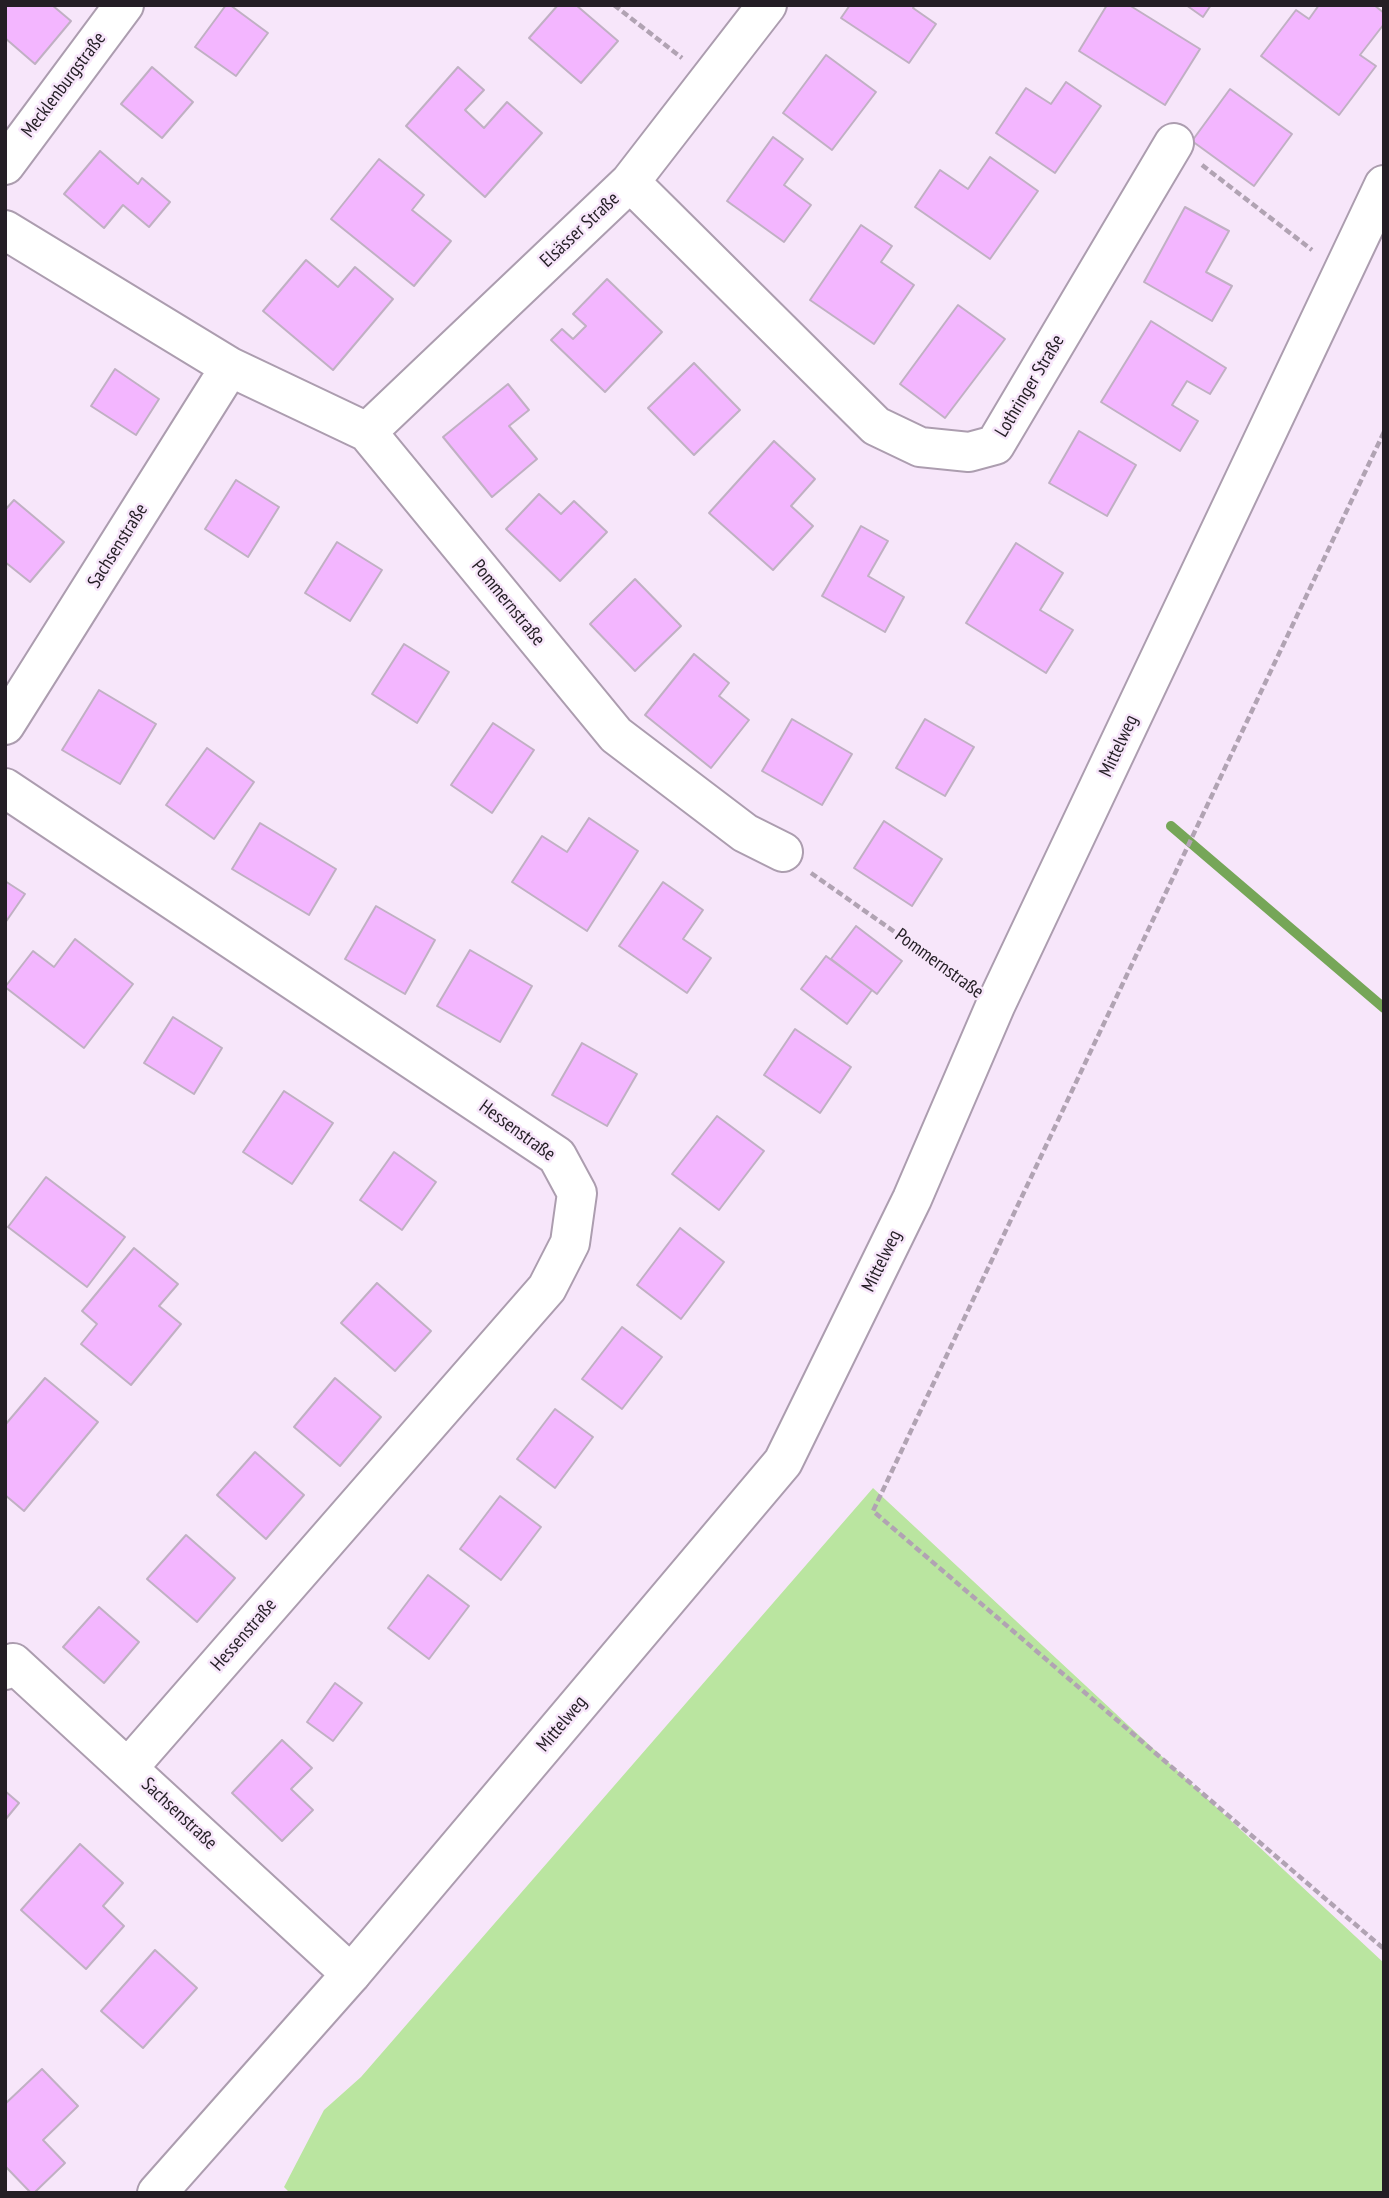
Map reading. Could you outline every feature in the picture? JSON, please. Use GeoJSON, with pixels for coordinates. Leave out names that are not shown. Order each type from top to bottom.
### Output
{"type":"FeatureCollection","features":[{"type":"Feature","properties":{"kind":"street","name":"Mecklenburgstraße"},"geometry":{"type":"LineString","coordinates":[[5,165],[124,5]]}},
{"type":"Feature","properties":{"kind":"street","name":"Elsässer Straße"},"geometry":{"type":"LineString","coordinates":[[367,432],[631,182],[767,5]]}},
{"type":"Feature","properties":{"kind":"street","name":"Lothringer Straße"},"geometry":{"type":"LineString","coordinates":[[631,182],[876,426],[920,447],[969,452],[995,445],[1174,143]]}},
{"type":"Feature","properties":{"kind":"street","name":"Mittelweg"},"geometry":{"type":"LineString","coordinates":[[157,2193],[351,1974],[783,1462],[912,1199],[996,1004],[1384,186]]}},
{"type":"Feature","properties":{"kind":"street","name":"Pommernstraße"},"geometry":{"type":"LineString","coordinates":[[5,230],[230,367],[367,432],[616,735],[745,834],[783,852]]}},
{"type":"Feature","properties":{"kind":"street","name":"Sachsenstraße"},"geometry":{"type":"LineString","coordinates":[[5,725],[230,367]]}},
{"type":"Feature","properties":{"kind":"street","name":"Hessenstraße"},"geometry":{"type":"LineString","coordinates":[[5,788],[557,1156],[577,1193],[570,1243],[547,1287],[128,1768]]}},
{"type":"Feature","properties":{"kind":"street","name":"Sachsenstraße"},"geometry":{"type":"LineString","coordinates":[[5,1670],[13,1663],[351,1974]]}},
{"type":"Feature","properties":{"kind":"path"},"geometry":{"type":"LineString","coordinates":[[614,5],[710,79]]}},
{"type":"Feature","properties":{"kind":"path"},"geometry":{"type":"LineString","coordinates":[[1174,143],[1343,274]]}},
{"type":"Feature","properties":{"kind":"path"},"geometry":{"type":"LineString","coordinates":[[1384,432],[873,1511],[1384,1949]]}},
{"type":"Feature","properties":{"kind":"path","name":"Pommernstraße"},"geometry":{"type":"LineString","coordinates":[[783,852],[996,1004]]}},
{"type":"Feature","properties":{"kind":"green space"},"geometry":{"type":"Polygon","coordinates":[[[873,1488],[1384,1963],[1384,2193],[290,2193],[284,2187],[324,2110],[361,2077],[873,1488]]]}},
{"type":"Feature","properties":{"kind":"building"},"geometry":{"type":"Polygon","coordinates":[[[5,5],[52,5],[71,21],[35,64],[5,38],[5,5]]]}},
{"type":"Feature","properties":{"kind":"building"},"geometry":{"type":"Polygon","coordinates":[[[226,5],[230,5],[268,33],[236,76],[195,47],[226,5]]]}},
{"type":"Feature","properties":{"kind":"building"},"geometry":{"type":"Polygon","coordinates":[[[558,5],[576,5],[618,41],[581,83],[529,38],[558,5]]]}},
{"type":"Feature","properties":{"kind":"building"},"geometry":{"type":"Polygon","coordinates":[[[850,5],[915,5],[913,8],[936,24],[909,63],[841,18],[850,5]]]}},
{"type":"Feature","properties":{"kind":"building"},"geometry":{"type":"Polygon","coordinates":[[[1107,5],[1129,5],[1200,49],[1165,105],[1079,51],[1107,5]]]}},
{"type":"Feature","properties":{"kind":"building"},"geometry":{"type":"Polygon","coordinates":[[[1186,5],[1211,5],[1203,17],[1186,5]]]}},
{"type":"Feature","properties":{"kind":"building"},"geometry":{"type":"Polygon","coordinates":[[[1319,5],[1374,5],[1384,13],[1384,24],[1360,55],[1376,66],[1339,115],[1261,56],[1296,10],[1309,19],[1319,5]]]}},
{"type":"Feature","properties":{"kind":"building"},"geometry":{"type":"Polygon","coordinates":[[[826,55],[876,92],[832,150],[783,113],[826,55]]]}},
{"type":"Feature","properties":{"kind":"building"},"geometry":{"type":"Polygon","coordinates":[[[152,67],[193,102],[162,138],[121,104],[152,67]]]}},
{"type":"Feature","properties":{"kind":"building"},"geometry":{"type":"Polygon","coordinates":[[[458,67],[484,90],[465,110],[484,128],[507,102],[542,133],[485,197],[406,126],[458,67]]]}},
{"type":"Feature","properties":{"kind":"building"},"geometry":{"type":"Polygon","coordinates":[[[1066,82],[1101,106],[1055,173],[996,133],[1026,88],[1051,104],[1066,82]]]}},
{"type":"Feature","properties":{"kind":"building"},"geometry":{"type":"Polygon","coordinates":[[[1230,89],[1292,134],[1254,186],[1192,141],[1230,89]]]}},
{"type":"Feature","properties":{"kind":"building"},"geometry":{"type":"Polygon","coordinates":[[[773,137],[803,159],[784,185],[811,205],[784,242],[727,201],[773,137]]]}},
{"type":"Feature","properties":{"kind":"building"},"geometry":{"type":"Polygon","coordinates":[[[100,151],[138,184],[142,178],[170,202],[149,227],[123,205],[104,228],[64,194],[100,151]]]}},
{"type":"Feature","properties":{"kind":"building"},"geometry":{"type":"Polygon","coordinates":[[[990,157],[1038,191],[990,259],[915,207],[940,170],[968,189],[990,157]]]}},
{"type":"Feature","properties":{"kind":"building"},"geometry":{"type":"Polygon","coordinates":[[[379,159],[424,195],[412,210],[451,241],[414,286],[331,219],[379,159]]]}},
{"type":"Feature","properties":{"kind":"building"},"geometry":{"type":"Polygon","coordinates":[[[1185,207],[1229,231],[1206,272],[1232,286],[1212,321],[1144,282],[1185,207]]]}},
{"type":"Feature","properties":{"kind":"building"},"geometry":{"type":"Polygon","coordinates":[[[861,225],[892,246],[881,262],[914,285],[874,344],[810,300],[861,225]]]}},
{"type":"Feature","properties":{"kind":"building"},"geometry":{"type":"Polygon","coordinates":[[[306,260],[338,287],[355,267],[393,299],[333,370],[263,311],[306,260]]]}},
{"type":"Feature","properties":{"kind":"building"},"geometry":{"type":"Polygon","coordinates":[[[607,279],[662,332],[605,392],[551,340],[562,329],[573,339],[586,326],[573,314],[607,279]]]}},
{"type":"Feature","properties":{"kind":"building"},"geometry":{"type":"Polygon","coordinates":[[[958,305],[1005,339],[945,418],[900,384],[958,305]]]}},
{"type":"Feature","properties":{"kind":"building"},"geometry":{"type":"Polygon","coordinates":[[[1151,321],[1226,368],[1210,394],[1187,381],[1172,405],[1198,421],[1180,451],[1101,402],[1151,321]]]}},
{"type":"Feature","properties":{"kind":"building"},"geometry":{"type":"Polygon","coordinates":[[[694,363],[740,410],[694,455],[648,408],[694,363]]]}},
{"type":"Feature","properties":{"kind":"building"},"geometry":{"type":"Polygon","coordinates":[[[115,369],[159,399],[136,435],[91,406],[115,369]]]}},
{"type":"Feature","properties":{"kind":"building"},"geometry":{"type":"Polygon","coordinates":[[[508,384],[529,410],[509,426],[537,459],[492,497],[443,437],[508,384]]]}},
{"type":"Feature","properties":{"kind":"building"},"geometry":{"type":"Polygon","coordinates":[[[1079,431],[1136,465],[1107,516],[1049,483],[1079,431]]]}},
{"type":"Feature","properties":{"kind":"building"},"geometry":{"type":"Polygon","coordinates":[[[774,441],[815,479],[791,506],[813,526],[773,570],[709,513],[774,441]]]}},
{"type":"Feature","properties":{"kind":"building"},"geometry":{"type":"Polygon","coordinates":[[[236,480],[279,507],[248,557],[205,529],[236,480]]]}},
{"type":"Feature","properties":{"kind":"building"},"geometry":{"type":"Polygon","coordinates":[[[539,494],[561,514],[574,501],[607,532],[560,581],[506,529],[539,494]]]}},
{"type":"Feature","properties":{"kind":"building"},"geometry":{"type":"Polygon","coordinates":[[[14,500],[64,542],[30,582],[5,562],[5,510],[14,500]]]}},
{"type":"Feature","properties":{"kind":"building"},"geometry":{"type":"Polygon","coordinates":[[[861,526],[888,541],[868,576],[904,597],[885,632],[822,596],[861,526]]]}},
{"type":"Feature","properties":{"kind":"building"},"geometry":{"type":"Polygon","coordinates":[[[337,542],[382,570],[350,621],[305,593],[337,542]]]}},
{"type":"Feature","properties":{"kind":"building"},"geometry":{"type":"Polygon","coordinates":[[[1016,543],[1063,573],[1040,610],[1073,630],[1046,673],[966,623],[1016,543]]]}},
{"type":"Feature","properties":{"kind":"building"},"geometry":{"type":"Polygon","coordinates":[[[635,579],[681,626],[635,671],[590,624],[635,579]]]}},
{"type":"Feature","properties":{"kind":"building"},"geometry":{"type":"Polygon","coordinates":[[[404,644],[449,672],[417,723],[372,694],[404,644]]]}},
{"type":"Feature","properties":{"kind":"building"},"geometry":{"type":"Polygon","coordinates":[[[694,654],[729,683],[719,696],[749,720],[711,768],[645,715],[694,654]]]}},
{"type":"Feature","properties":{"kind":"building"},"geometry":{"type":"Polygon","coordinates":[[[99,690],[156,724],[120,784],[62,750],[99,690]]]}},
{"type":"Feature","properties":{"kind":"building"},"geometry":{"type":"Polygon","coordinates":[[[792,719],[852,754],[822,805],[762,771],[792,719]]]}},
{"type":"Feature","properties":{"kind":"building"},"geometry":{"type":"Polygon","coordinates":[[[925,719],[974,747],[945,796],[896,768],[925,719]]]}},
{"type":"Feature","properties":{"kind":"building"},"geometry":{"type":"Polygon","coordinates":[[[493,723],[534,750],[492,813],[451,785],[493,723]]]}},
{"type":"Feature","properties":{"kind":"building"},"geometry":{"type":"Polygon","coordinates":[[[207,748],[254,782],[214,839],[166,805],[207,748]]]}},
{"type":"Feature","properties":{"kind":"building"},"geometry":{"type":"Polygon","coordinates":[[[589,818],[638,851],[587,931],[512,882],[542,836],[567,852],[589,818]]]}},
{"type":"Feature","properties":{"kind":"building"},"geometry":{"type":"Polygon","coordinates":[[[884,821],[942,859],[912,906],[854,868],[884,821]]]}},
{"type":"Feature","properties":{"kind":"building"},"geometry":{"type":"Polygon","coordinates":[[[260,823],[336,869],[309,915],[232,869],[260,823]]]}},
{"type":"Feature","properties":{"kind":"building"},"geometry":{"type":"Polygon","coordinates":[[[5,881],[25,894],[5,923],[5,881]]]}},
{"type":"Feature","properties":{"kind":"building"},"geometry":{"type":"Polygon","coordinates":[[[663,882],[703,910],[683,939],[711,958],[687,993],[619,946],[663,882]]]}},
{"type":"Feature","properties":{"kind":"building"},"geometry":{"type":"Polygon","coordinates":[[[376,906],[435,940],[405,994],[345,959],[376,906]]]}},
{"type":"Feature","properties":{"kind":"building"},"geometry":{"type":"Polygon","coordinates":[[[856,926],[902,961],[877,994],[831,959],[856,926]]]}},
{"type":"Feature","properties":{"kind":"building"},"geometry":{"type":"Polygon","coordinates":[[[75,939],[133,984],[84,1048],[5,987],[33,951],[54,967],[75,939]]]}},
{"type":"Feature","properties":{"kind":"building"},"geometry":{"type":"Polygon","coordinates":[[[470,950],[532,986],[500,1042],[437,1006],[470,950]]]}},
{"type":"Feature","properties":{"kind":"building"},"geometry":{"type":"Polygon","coordinates":[[[826,956],[872,990],[847,1024],[801,989],[826,956]]]}},
{"type":"Feature","properties":{"kind":"building"},"geometry":{"type":"Polygon","coordinates":[[[173,1017],[222,1048],[194,1094],[144,1063],[173,1017]]]}},
{"type":"Feature","properties":{"kind":"building"},"geometry":{"type":"Polygon","coordinates":[[[795,1029],[851,1067],[820,1113],[764,1075],[795,1029]]]}},
{"type":"Feature","properties":{"kind":"building"},"geometry":{"type":"Polygon","coordinates":[[[582,1043],[637,1074],[607,1126],[552,1095],[582,1043]]]}},
{"type":"Feature","properties":{"kind":"building"},"geometry":{"type":"Polygon","coordinates":[[[284,1091],[333,1123],[292,1184],[243,1152],[284,1091]]]}},
{"type":"Feature","properties":{"kind":"building"},"geometry":{"type":"Polygon","coordinates":[[[717,1116],[764,1151],[719,1210],[672,1174],[717,1116]]]}},
{"type":"Feature","properties":{"kind":"building"},"geometry":{"type":"Polygon","coordinates":[[[394,1152],[436,1182],[402,1230],[360,1200],[394,1152]]]}},
{"type":"Feature","properties":{"kind":"building"},"geometry":{"type":"Polygon","coordinates":[[[46,1177],[125,1237],[87,1287],[8,1227],[46,1177]]]}},
{"type":"Feature","properties":{"kind":"building"},"geometry":{"type":"Polygon","coordinates":[[[680,1228],[724,1262],[681,1319],[637,1285],[680,1228]]]}},
{"type":"Feature","properties":{"kind":"building"},"geometry":{"type":"Polygon","coordinates":[[[134,1248],[178,1284],[159,1306],[181,1324],[131,1385],[81,1344],[97,1324],[82,1311],[134,1248]]]}},
{"type":"Feature","properties":{"kind":"building"},"geometry":{"type":"Polygon","coordinates":[[[377,1283],[431,1331],[395,1371],[341,1323],[377,1283]]]}},
{"type":"Feature","properties":{"kind":"building"},"geometry":{"type":"Polygon","coordinates":[[[622,1327],[662,1357],[622,1409],[582,1379],[622,1327]]]}},
{"type":"Feature","properties":{"kind":"building"},"geometry":{"type":"Polygon","coordinates":[[[45,1378],[98,1422],[24,1511],[5,1495],[5,1425],[45,1378]]]}},
{"type":"Feature","properties":{"kind":"building"},"geometry":{"type":"Polygon","coordinates":[[[335,1378],[381,1417],[340,1466],[294,1427],[335,1378]]]}},
{"type":"Feature","properties":{"kind":"building"},"geometry":{"type":"Polygon","coordinates":[[[555,1409],[593,1437],[555,1488],[517,1459],[555,1409]]]}},
{"type":"Feature","properties":{"kind":"building"},"geometry":{"type":"Polygon","coordinates":[[[255,1452],[304,1495],[266,1539],[217,1495],[255,1452]]]}},
{"type":"Feature","properties":{"kind":"building"},"geometry":{"type":"Polygon","coordinates":[[[500,1496],[541,1527],[501,1580],[460,1549],[500,1496]]]}},
{"type":"Feature","properties":{"kind":"building"},"geometry":{"type":"Polygon","coordinates":[[[186,1535],[235,1578],[197,1622],[147,1579],[186,1535]]]}},
{"type":"Feature","properties":{"kind":"building"},"geometry":{"type":"Polygon","coordinates":[[[428,1575],[469,1606],[429,1659],[388,1628],[428,1575]]]}},
{"type":"Feature","properties":{"kind":"building"},"geometry":{"type":"Polygon","coordinates":[[[99,1607],[139,1642],[104,1683],[63,1647],[99,1607]]]}},
{"type":"Feature","properties":{"kind":"building"},"geometry":{"type":"Polygon","coordinates":[[[335,1683],[362,1703],[333,1741],[307,1722],[335,1683]]]}},
{"type":"Feature","properties":{"kind":"building"},"geometry":{"type":"Polygon","coordinates":[[[282,1740],[312,1768],[291,1789],[313,1810],[282,1841],[232,1793],[282,1740]]]}},
{"type":"Feature","properties":{"kind":"building"},"geometry":{"type":"Polygon","coordinates":[[[5,1791],[19,1803],[5,1820],[5,1791]]]}},
{"type":"Feature","properties":{"kind":"building"},"geometry":{"type":"Polygon","coordinates":[[[80,1844],[123,1883],[103,1906],[124,1926],[86,1969],[21,1910],[80,1844]]]}},
{"type":"Feature","properties":{"kind":"building"},"geometry":{"type":"Polygon","coordinates":[[[155,1950],[197,1988],[143,2048],[101,2011],[155,1950]]]}},
{"type":"Feature","properties":{"kind":"building"},"geometry":{"type":"Polygon","coordinates":[[[42,2069],[78,2106],[43,2140],[65,2163],[31,2193],[5,2166],[5,2104],[42,2069]]]}},
{"type":"Feature","properties":{"kind":"waterway"},"geometry":{"type":"LineString","coordinates":[[1171,826],[1384,1008]]}}]}
